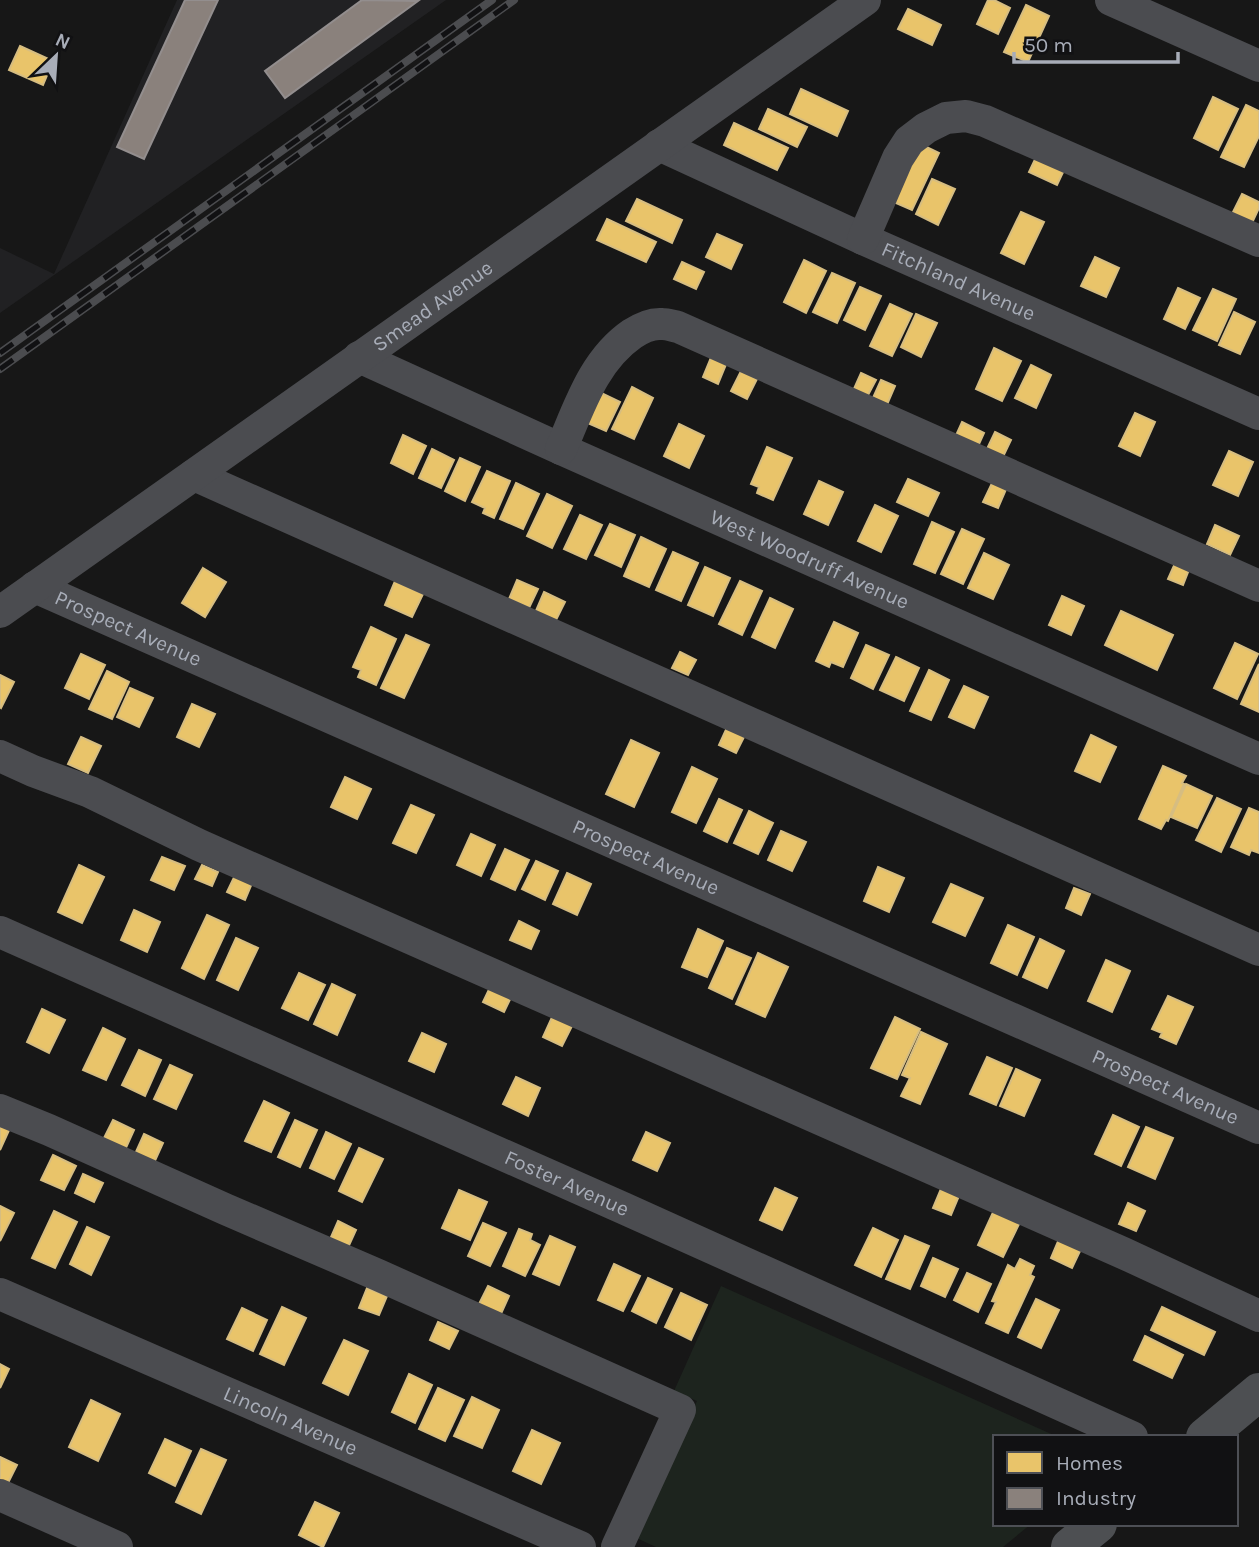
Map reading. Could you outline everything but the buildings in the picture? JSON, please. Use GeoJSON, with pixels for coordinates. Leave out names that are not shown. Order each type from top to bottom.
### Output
{"type":"FeatureCollection","features":[{"type":"Feature","properties":{"kind":"main road"},"geometry":{"type":"LineString","coordinates":[[1207,1435],[1259,1392]]}},
{"type":"Feature","properties":{"kind":"main road"},"geometry":{"type":"LineString","coordinates":[[1070,1547],[1096,1526]]}},
{"type":"Feature","properties":{"kind":"street","name":"Smead Avenue"},"geometry":{"type":"LineString","coordinates":[[0,612],[865,0]]}},
{"type":"Feature","properties":{"kind":"street"},"geometry":{"type":"LineString","coordinates":[[1111,0],[1167,11],[1259,66]]}},
{"type":"Feature","properties":{"kind":"street"},"geometry":{"type":"LineString","coordinates":[[863,239],[898,158],[909,141],[946,118],[965,116],[985,121],[1259,242]]}},
{"type":"Feature","properties":{"kind":"street","name":"Fitchland Avenue"},"geometry":{"type":"LineString","coordinates":[[659,145],[863,239],[1259,414]]}},
{"type":"Feature","properties":{"kind":"street"},"geometry":{"type":"LineString","coordinates":[[561,449],[592,379],[607,357],[624,340],[643,327],[661,324],[678,327],[1259,586]]}},
{"type":"Feature","properties":{"kind":"street","name":"West Woodruff Avenue"},"geometry":{"type":"LineString","coordinates":[[359,357],[1259,759]]}},
{"type":"Feature","properties":{"kind":"street"},"geometry":{"type":"LineString","coordinates":[[194,475],[1259,950]]}},
{"type":"Feature","properties":{"kind":"street","name":"Prospect Avenue"},"geometry":{"type":"LineString","coordinates":[[35,587],[1259,1128]]}},
{"type":"Feature","properties":{"kind":"street"},"geometry":{"type":"LineString","coordinates":[[0,756],[90,792],[199,845],[1123,1253],[1259,1316]]}},
{"type":"Feature","properties":{"kind":"street","name":"Foster Avenue"},"geometry":{"type":"LineString","coordinates":[[0,932],[1128,1435]]}},
{"type":"Feature","properties":{"kind":"street"},"geometry":{"type":"LineString","coordinates":[[0,1110],[680,1410],[617,1547]]}},
{"type":"Feature","properties":{"kind":"street","name":"Lincoln Avenue"},"geometry":{"type":"LineString","coordinates":[[0,1294],[580,1547]]}},
{"type":"Feature","properties":{"kind":"street"},"geometry":{"type":"LineString","coordinates":[[0,1495],[117,1547]]}},
{"type":"Feature","properties":{"kind":"shaded area"},"geometry":{"type":"Polygon","coordinates":[[[177,0],[446,0],[0,313],[0,248],[54,274],[177,0]]]}},
{"type":"Feature","properties":{"kind":"shaded area"},"geometry":{"type":"Polygon","coordinates":[[[721,1286],[1054,1435],[993,1435],[993,1526],[1029,1526],[1003,1547],[656,1547],[632,1536],[697,1401],[674,1391],[721,1286]]]}},
{"type":"Feature","properties":{"kind":"railway"},"geometry":{"type":"LineString","coordinates":[[0,353],[492,0]]}},
{"type":"Feature","properties":{"kind":"railway"},"geometry":{"type":"LineString","coordinates":[[0,369],[514,0]]}}]}
